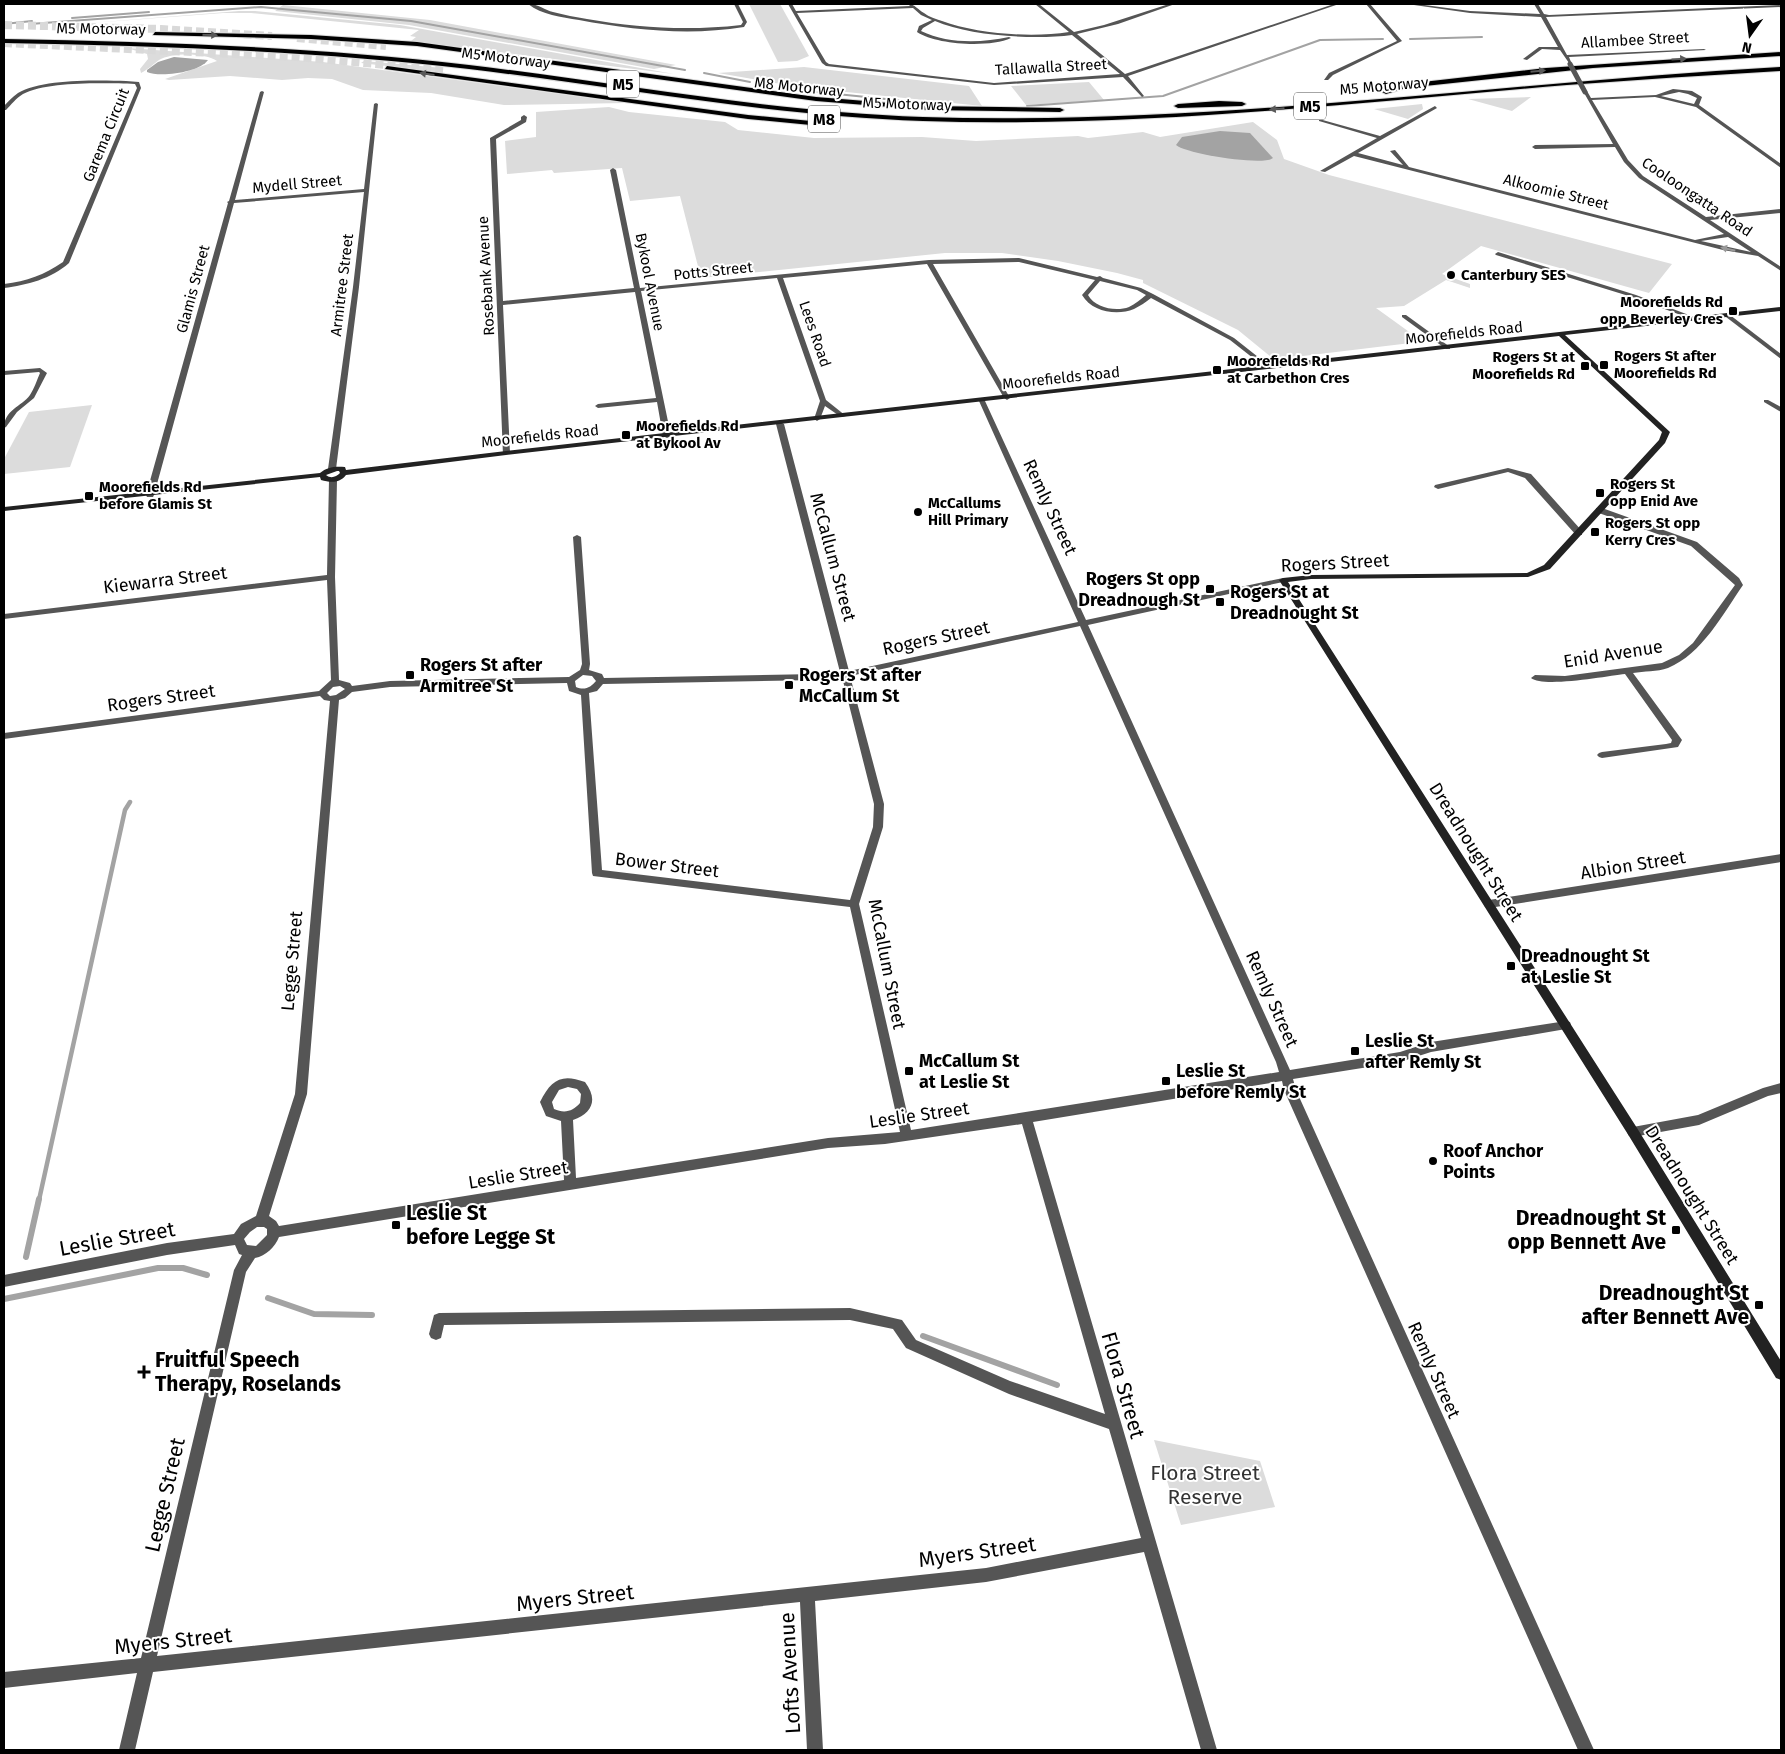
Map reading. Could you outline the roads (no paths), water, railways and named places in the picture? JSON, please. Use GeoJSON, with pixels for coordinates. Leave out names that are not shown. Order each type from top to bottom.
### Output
{"type":"FeatureCollection","features":[{"type":"Feature","properties":{"kind":"highway"},"geometry":{"type":"LineString","coordinates":[[4,35],[81,34]]}},
{"type":"Feature","properties":{"kind":"highway"},"geometry":{"type":"LineString","coordinates":[[148,34],[311,37],[417,44],[770,94],[882,105],[1023,110],[1131,108]]}},
{"type":"Feature","properties":{"kind":"highway","name":"M5 Motorway"},"geometry":{"type":"LineString","coordinates":[[4,35],[184,42],[352,52],[514,68],[737,100],[884,113],[963,116],[1082,116],[1178,111],[1618,72],[1781,67]]}},
{"type":"Feature","properties":{"kind":"highway"},"geometry":{"type":"LineString","coordinates":[[4,42],[200,50],[361,65]]}},
{"type":"Feature","properties":{"kind":"highway","name":"M5 Motorway"},"geometry":{"type":"LineString","coordinates":[[4,42],[169,45],[355,56],[508,72],[752,106],[876,117],[1024,121],[1206,115],[1413,98],[1596,80],[1781,67]]}},
{"type":"Feature","properties":{"kind":"highway","name":"M8 Motorway"},"geometry":{"type":"LineString","coordinates":[[386,46],[774,99],[885,109],[1051,114],[1243,104]]}},
{"type":"Feature","properties":{"kind":"highway"},"geometry":{"type":"LineString","coordinates":[[1386,92],[1405,86],[1536,71],[1668,60],[1781,54]]}},
{"type":"Feature","properties":{"kind":"highway"},"geometry":{"type":"LineString","coordinates":[[377,67],[748,117],[832,124]]}},
{"type":"Feature","properties":{"kind":"highway","name":"M8 Motorway"},"geometry":{"type":"LineString","coordinates":[[444,70],[725,109],[869,122],[1045,126],[1148,121],[1206,115]]}},
{"type":"Feature","properties":{"kind":"highway"},"geometry":{"type":"LineString","coordinates":[[1413,98],[1772,78]]}},
{"type":"Feature","properties":{"kind":"highway"},"geometry":{"type":"LineString","coordinates":[[1160,107],[1219,103],[1243,104]]}},
{"type":"Feature","properties":{"kind":"highway"},"geometry":{"type":"LineString","coordinates":[[1082,128],[1185,120],[1206,115]]}},
{"type":"Feature","properties":{"kind":"main road","name":"Moorefields Road"},"geometry":{"type":"LineString","coordinates":[[344,473],[506,453],[1561,336],[1781,309]]}},
{"type":"Feature","properties":{"kind":"main road","name":"Rogers Street"},"geometry":{"type":"LineString","coordinates":[[1283,580],[1311,577],[1528,575],[1547,568],[1662,441],[1666,432],[1561,336]]}},
{"type":"Feature","properties":{"kind":"main road"},"geometry":{"type":"LineString","coordinates":[[4,509],[322,475],[332,469],[342,470],[344,473],[340,478],[333,480],[326,480],[322,475]]}},
{"type":"Feature","properties":{"kind":"main road","name":"Dreadnought Street"},"geometry":{"type":"LineString","coordinates":[[1283,580],[1566,1025],[1781,1372]]}},
{"type":"Feature","properties":{"kind":"street"},"geometry":{"type":"LineString","coordinates":[[530,4],[553,14],[640,29],[672,32],[742,26],[745,22],[736,4]]}},
{"type":"Feature","properties":{"kind":"street","name":"Tallawalla Street"},"geometry":{"type":"LineString","coordinates":[[790,4],[824,63],[834,66],[994,84],[1124,75],[1337,4]]}},
{"type":"Feature","properties":{"kind":"street"},"geometry":{"type":"LineString","coordinates":[[1036,4],[1124,75],[1142,96]]}},
{"type":"Feature","properties":{"kind":"street"},"geometry":{"type":"LineString","coordinates":[[795,12],[912,6],[935,20],[979,31],[1013,35],[1075,34],[1173,4]]}},
{"type":"Feature","properties":{"kind":"street"},"geometry":{"type":"LineString","coordinates":[[1326,79],[1331,74],[1400,41],[1368,4]]}},
{"type":"Feature","properties":{"kind":"street"},"geometry":{"type":"LineString","coordinates":[[1409,4],[1470,12],[1543,16],[1781,6]]}},
{"type":"Feature","properties":{"kind":"street","name":"Cooloongatta Road"},"geometry":{"type":"LineString","coordinates":[[1536,4],[1626,161],[1641,177],[1781,269]]}},
{"type":"Feature","properties":{"kind":"street"},"geometry":{"type":"LineString","coordinates":[[1694,4],[1704,10]]}},
{"type":"Feature","properties":{"kind":"street"},"geometry":{"type":"LineString","coordinates":[[935,20],[920,26],[919,32],[935,38],[977,42],[995,41],[1013,35]]}},
{"type":"Feature","properties":{"kind":"street"},"geometry":{"type":"LineString","coordinates":[[1525,59],[1549,42],[1553,33]]}},
{"type":"Feature","properties":{"kind":"street"},"geometry":{"type":"LineString","coordinates":[[1541,48],[1562,48]]}},
{"type":"Feature","properties":{"kind":"street","name":"Allambee Street"},"geometry":{"type":"LineString","coordinates":[[1566,56],[1704,50]]}},
{"type":"Feature","properties":{"kind":"street","name":"Garema Circuit"},"geometry":{"type":"LineString","coordinates":[[4,109],[20,94],[40,88],[120,82],[136,84],[139,88],[66,263],[47,277],[26,284],[4,286]]}},
{"type":"Feature","properties":{"kind":"street"},"geometry":{"type":"LineString","coordinates":[[1657,96],[1669,91],[1688,92],[1700,98],[1696,105]]}},
{"type":"Feature","properties":{"kind":"street","name":"Glamis Street"},"geometry":{"type":"LineString","coordinates":[[150,494],[262,92]]}},
{"type":"Feature","properties":{"kind":"street"},"geometry":{"type":"LineString","coordinates":[[1590,99],[1657,96],[1696,105],[1781,166]]}},
{"type":"Feature","properties":{"kind":"street","name":"Armitree Street"},"geometry":{"type":"LineString","coordinates":[[332,469],[376,104]]}},
{"type":"Feature","properties":{"kind":"street"},"geometry":{"type":"LineString","coordinates":[[1323,171],[1435,107]]}},
{"type":"Feature","properties":{"kind":"street","name":"Rosebank Avenue"},"geometry":{"type":"LineString","coordinates":[[506,453],[493,138],[524,121],[524,116]]}},
{"type":"Feature","properties":{"kind":"street"},"geometry":{"type":"LineString","coordinates":[[1320,120],[1381,138]]}},
{"type":"Feature","properties":{"kind":"street"},"geometry":{"type":"LineString","coordinates":[[1534,147],[1616,145]]}},
{"type":"Feature","properties":{"kind":"street"},"geometry":{"type":"LineString","coordinates":[[1393,151],[1408,167]]}},
{"type":"Feature","properties":{"kind":"street","name":"Alkoomie Street"},"geometry":{"type":"LineString","coordinates":[[1354,154],[1697,240],[1728,250],[1760,255]]}},
{"type":"Feature","properties":{"kind":"street","name":"Bykool Avenue"},"geometry":{"type":"LineString","coordinates":[[613,170],[666,436]]}},
{"type":"Feature","properties":{"kind":"street","name":"Mydell Street"},"geometry":{"type":"LineString","coordinates":[[230,202],[366,190]]}},
{"type":"Feature","properties":{"kind":"street"},"geometry":{"type":"LineString","coordinates":[[1703,218],[1781,211]]}},
{"type":"Feature","properties":{"kind":"street","name":"Alkoomie Street"},"geometry":{"type":"LineString","coordinates":[[1697,240],[1729,235]]}},
{"type":"Feature","properties":{"kind":"street"},"geometry":{"type":"LineString","coordinates":[[1498,254],[1634,296],[1699,320]]}},
{"type":"Feature","properties":{"kind":"street","name":"Potts Street"},"geometry":{"type":"LineString","coordinates":[[500,303],[929,262],[1019,260],[1128,285],[1151,295],[1232,339],[1269,368]]}},
{"type":"Feature","properties":{"kind":"street"},"geometry":{"type":"LineString","coordinates":[[929,262],[1007,398]]}},
{"type":"Feature","properties":{"kind":"street","name":"Lees Road"},"geometry":{"type":"LineString","coordinates":[[780,276],[824,401]]}},
{"type":"Feature","properties":{"kind":"street"},"geometry":{"type":"LineString","coordinates":[[1100,278],[1085,294],[1088,301],[1096,306],[1110,309],[1128,308],[1151,295]]}},
{"type":"Feature","properties":{"kind":"street"},"geometry":{"type":"LineString","coordinates":[[1404,316],[1448,348]]}},
{"type":"Feature","properties":{"kind":"street"},"geometry":{"type":"LineString","coordinates":[[1728,316],[1781,356]]}},
{"type":"Feature","properties":{"kind":"street"},"geometry":{"type":"LineString","coordinates":[[4,373],[40,370],[44,373],[32,397],[14,411],[4,426]]}},
{"type":"Feature","properties":{"kind":"street"},"geometry":{"type":"LineString","coordinates":[[598,406],[660,400]]}},
{"type":"Feature","properties":{"kind":"street"},"geometry":{"type":"LineString","coordinates":[[817,419],[824,401],[843,416]]}},
{"type":"Feature","properties":{"kind":"street","name":"Remly Street"},"geometry":{"type":"LineString","coordinates":[[982,401],[1282,1062],[1286,1076],[1376,1284],[1586,1750]]}},
{"type":"Feature","properties":{"kind":"street"},"geometry":{"type":"LineString","coordinates":[[1766,401],[1781,410]]}},
{"type":"Feature","properties":{"kind":"street","name":"McCallum Street"},"geometry":{"type":"LineString","coordinates":[[780,424],[880,810],[878,827],[854,904],[907,1136]]}},
{"type":"Feature","properties":{"kind":"street"},"geometry":{"type":"LineString","coordinates":[[1438,487],[1508,470],[1528,476],[1579,532]]}},
{"type":"Feature","properties":{"kind":"street"},"geometry":{"type":"LineString","coordinates":[[333,480],[331,577],[335,633],[335,680],[333,683]]}},
{"type":"Feature","properties":{"kind":"street","name":"Enid Avenue"},"geometry":{"type":"LineString","coordinates":[[1535,678],[1565,679],[1664,666],[1682,656],[1696,645],[1739,585],[1736,580],[1694,544],[1599,510]]}},
{"type":"Feature","properties":{"kind":"street"},"geometry":{"type":"LineString","coordinates":[[577,537],[586,664],[584,672]]}},
{"type":"Feature","properties":{"kind":"street","name":"Kiewarra Street"},"geometry":{"type":"LineString","coordinates":[[4,616],[331,577]]}},
{"type":"Feature","properties":{"kind":"street","name":"Rogers Street"},"geometry":{"type":"LineString","coordinates":[[600,682],[817,677],[846,674],[1283,580]]}},
{"type":"Feature","properties":{"kind":"street"},"geometry":{"type":"LineString","coordinates":[[1602,756],[1666,747],[1675,745],[1677,740],[1627,671]]}},
{"type":"Feature","properties":{"kind":"street"},"geometry":{"type":"LineString","coordinates":[[349,689],[390,684],[570,680],[584,672],[596,674],[600,682],[594,689],[585,692],[572,689],[570,680]]}},
{"type":"Feature","properties":{"kind":"street"},"geometry":{"type":"LineString","coordinates":[[333,683],[345,683],[349,689],[346,694],[335,699],[327,698],[322,692],[325,687],[333,683]]}},
{"type":"Feature","properties":{"kind":"street","name":"Rogers Street"},"geometry":{"type":"LineString","coordinates":[[4,736],[322,692]]}},
{"type":"Feature","properties":{"kind":"street","name":"Bower Street"},"geometry":{"type":"LineString","coordinates":[[585,692],[597,873],[854,904]]}},
{"type":"Feature","properties":{"kind":"street","name":"Legge Street"},"geometry":{"type":"LineString","coordinates":[[261,1221],[301,1094],[311,952],[335,699]]}},
{"type":"Feature","properties":{"kind":"street","name":"Albion Street"},"geometry":{"type":"LineString","coordinates":[[1489,904],[1781,858]]}},
{"type":"Feature","properties":{"kind":"street","name":"Leslie Street"},"geometry":{"type":"LineString","coordinates":[[275,1232],[828,1143],[907,1136],[1026,1118],[1400,1057],[1431,1047],[1566,1025]]}},
{"type":"Feature","properties":{"kind":"street"},"geometry":{"type":"LineString","coordinates":[[1633,1132],[1699,1120],[1767,1091],[1781,1088]]}},
{"type":"Feature","properties":{"kind":"street"},"geometry":{"type":"LineString","coordinates":[[567,1117],[570,1184]]}},
{"type":"Feature","properties":{"kind":"street","name":"Flora Street"},"geometry":{"type":"LineString","coordinates":[[1026,1118],[1209,1750]]}},
{"type":"Feature","properties":{"kind":"street"},"geometry":{"type":"LineString","coordinates":[[261,1221],[271,1224],[275,1232],[267,1246],[252,1253],[243,1250],[238,1239],[249,1225],[261,1221]]}},
{"type":"Feature","properties":{"kind":"street","name":"Leslie Street"},"geometry":{"type":"LineString","coordinates":[[4,1281],[167,1249],[238,1239]]}},
{"type":"Feature","properties":{"kind":"street","name":"Legge Street"},"geometry":{"type":"LineString","coordinates":[[127,1750],[240,1270],[252,1253]]}},
{"type":"Feature","properties":{"kind":"street"},"geometry":{"type":"LineString","coordinates":[[436,1334],[439,1319],[850,1314],[898,1324],[910,1344],[1009,1387],[1114,1424]]}},
{"type":"Feature","properties":{"kind":"street","name":"Myers Street"},"geometry":{"type":"LineString","coordinates":[[4,1680],[986,1576],[1149,1544]]}},
{"type":"Feature","properties":{"kind":"street","name":"Lofts Avenue"},"geometry":{"type":"LineString","coordinates":[[807,1594],[815,1750]]}},
{"type":"Feature","properties":{"kind":"waterway"},"geometry":{"type":"LineString","coordinates":[[30,24],[261,7],[411,21],[685,70]]}},
{"type":"Feature","properties":{"kind":"waterway"},"geometry":{"type":"LineString","coordinates":[[72,18],[149,12]]}},
{"type":"Feature","properties":{"kind":"waterway"},"geometry":{"type":"LineString","coordinates":[[4,24],[32,21]]}},
{"type":"Feature","properties":{"kind":"waterway"},"geometry":{"type":"LineString","coordinates":[[1410,39],[1482,37]]}},
{"type":"Feature","properties":{"kind":"waterway"},"geometry":{"type":"LineString","coordinates":[[1027,106],[1163,96],[1320,40],[1383,39]]}},
{"type":"Feature","properties":{"kind":"waterway"},"geometry":{"type":"LineString","coordinates":[[704,73],[750,82]]}},
{"type":"Feature","properties":{"kind":"waterway"},"geometry":{"type":"LineString","coordinates":[[817,92],[925,103]]}},
{"type":"Feature","properties":{"kind":"waterway"},"geometry":{"type":"LineString","coordinates":[[39,1200],[125,810],[130,802]]}},
{"type":"Feature","properties":{"kind":"waterway"},"geometry":{"type":"LineString","coordinates":[[26,1257],[39,1199]]}},
{"type":"Feature","properties":{"kind":"waterway"},"geometry":{"type":"LineString","coordinates":[[4,1299],[158,1268],[183,1268],[207,1275]]}},
{"type":"Feature","properties":{"kind":"waterway"},"geometry":{"type":"LineString","coordinates":[[268,1298],[314,1314],[372,1315]]}},
{"type":"Feature","properties":{"kind":"waterway"},"geometry":{"type":"LineString","coordinates":[[923,1336],[1057,1385]]}},
{"type":"Feature","properties":{"kind":"tunnel"},"geometry":{"type":"LineString","coordinates":[[4,25],[161,29],[272,36]]}},
{"type":"Feature","properties":{"kind":"tunnel"},"geometry":{"type":"LineString","coordinates":[[297,38],[386,46]]}},
{"type":"Feature","properties":{"kind":"tunnel"},"geometry":{"type":"LineString","coordinates":[[4,43],[296,57],[444,70]]}},
{"type":"Feature","properties":{"kind":"place","name":"Canterbury SES"},"geometry":{"type":"Point","coordinates":[1451,275]}},
{"type":"Feature","properties":{"kind":"place","name":"Moorefields Rd opp Beverley Cres"},"geometry":{"type":"Point","coordinates":[1733,311]}},
{"type":"Feature","properties":{"kind":"place","name":"Rogers St after Moorefields Rd"},"geometry":{"type":"Point","coordinates":[1604,365]}},
{"type":"Feature","properties":{"kind":"place","name":"Rogers St at Moorefields Rd"},"geometry":{"type":"Point","coordinates":[1585,366]}},
{"type":"Feature","properties":{"kind":"place","name":"Moorefields Rd at Carbethon Cres"},"geometry":{"type":"Point","coordinates":[1217,370]}},
{"type":"Feature","properties":{"kind":"place","name":"Moorefields Rd at Bykool Av"},"geometry":{"type":"Point","coordinates":[626,435]}},
{"type":"Feature","properties":{"kind":"place","name":"Rogers St opp Enid Ave"},"geometry":{"type":"Point","coordinates":[1600,493]}},
{"type":"Feature","properties":{"kind":"place","name":"Moorefields Rd before Glamis St"},"geometry":{"type":"Point","coordinates":[89,496]}},
{"type":"Feature","properties":{"kind":"place","name":"McCallums Hill Primary"},"geometry":{"type":"Point","coordinates":[918,512]}},
{"type":"Feature","properties":{"kind":"place","name":"Rogers St opp Kerry Cres"},"geometry":{"type":"Point","coordinates":[1595,532]}},
{"type":"Feature","properties":{"kind":"place","name":"Rogers St opp Dreadnough St"},"geometry":{"type":"Point","coordinates":[1210,589]}},
{"type":"Feature","properties":{"kind":"place","name":"Rogers St at Dreadnought St"},"geometry":{"type":"Point","coordinates":[1220,602]}},
{"type":"Feature","properties":{"kind":"place","name":"Rogers St after Armitree St"},"geometry":{"type":"Point","coordinates":[410,675]}},
{"type":"Feature","properties":{"kind":"place","name":"Rogers St after McCallum St"},"geometry":{"type":"Point","coordinates":[789,685]}},
{"type":"Feature","properties":{"kind":"place","name":"Dreadnought St at Leslie St"},"geometry":{"type":"Point","coordinates":[1511,966]}},
{"type":"Feature","properties":{"kind":"place","name":"Leslie St after Remly St"},"geometry":{"type":"Point","coordinates":[1355,1051]}},
{"type":"Feature","properties":{"kind":"place","name":"McCallum St at Leslie St"},"geometry":{"type":"Point","coordinates":[909,1071]}},
{"type":"Feature","properties":{"kind":"place","name":"Leslie St before Remly St"},"geometry":{"type":"Point","coordinates":[1166,1081]}},
{"type":"Feature","properties":{"kind":"place","name":"Roof Anchor Points"},"geometry":{"type":"Point","coordinates":[1433,1161]}},
{"type":"Feature","properties":{"kind":"place","name":"Leslie St before Legge St"},"geometry":{"type":"Point","coordinates":[396,1225]}},
{"type":"Feature","properties":{"kind":"place","name":"Dreadnought St opp Bennett Ave"},"geometry":{"type":"Point","coordinates":[1676,1230]}},
{"type":"Feature","properties":{"kind":"place","name":"Dreadnought St after Bennett Ave"},"geometry":{"type":"Point","coordinates":[1759,1305]}},
{"type":"Feature","properties":{"kind":"place","name":"Fruitful Speech Therapy, Roselands"},"geometry":{"type":"Point","coordinates":[144,1372]}},
{"type":"Feature","properties":{"kind":"park label","name":"Flora Street Reserve"},"geometry":{"type":"Point","coordinates":[1205,1485]}}]}
